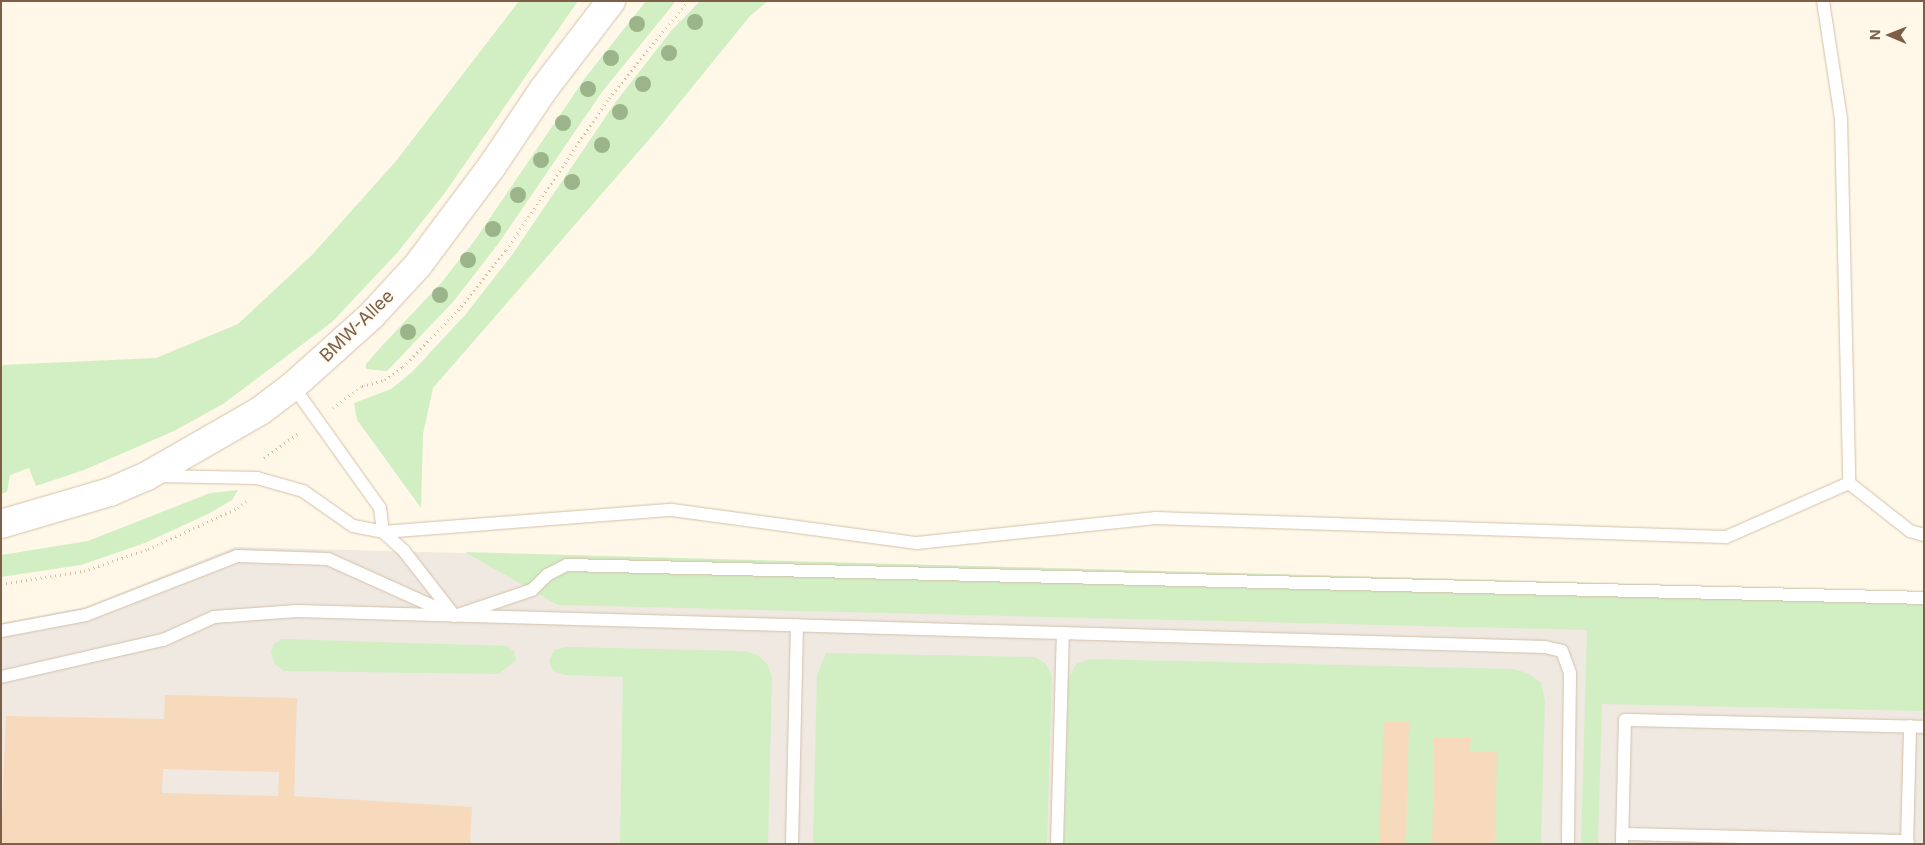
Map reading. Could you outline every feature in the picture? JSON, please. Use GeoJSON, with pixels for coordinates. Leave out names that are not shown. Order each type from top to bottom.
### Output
{"type":"FeatureCollection","features":[{"type":"Feature","properties":{"kind":"main road","name":"BMW-Allee"},"geometry":{"type":"LineString","coordinates":[[1,524],[68,506],[147,476],[260,411],[293,386],[372,315],[418,266],[492,166],[543,90],[611,1]]}},
{"type":"Feature","properties":{"kind":"lane"},"geometry":{"type":"LineString","coordinates":[[1823,1],[1841,118],[1849,483]]}},
{"type":"Feature","properties":{"kind":"lane"},"geometry":{"type":"LineString","coordinates":[[293,386],[380,508],[383,532],[404,551],[455,616]]}},
{"type":"Feature","properties":{"kind":"lane"},"geometry":{"type":"LineString","coordinates":[[147,476],[257,478],[303,491],[353,526],[383,532],[672,510],[917,543],[1156,518],[1726,537],[1849,483]]}},
{"type":"Feature","properties":{"kind":"lane"},"geometry":{"type":"LineString","coordinates":[[1849,483],[1910,531],[1924,535]]}},
{"type":"Feature","properties":{"kind":"lane"},"geometry":{"type":"LineString","coordinates":[[1,631],[86,615],[237,556],[328,559],[455,616],[532,590],[547,575],[567,565],[1924,598]]}},
{"type":"Feature","properties":{"kind":"lane"},"geometry":{"type":"LineString","coordinates":[[1,677],[163,640],[214,617],[297,612],[1545,647],[1562,652],[1570,673],[1568,844]]}},
{"type":"Feature","properties":{"kind":"lane"},"geometry":{"type":"LineString","coordinates":[[792,844],[796,625]]}},
{"type":"Feature","properties":{"kind":"lane"},"geometry":{"type":"LineString","coordinates":[[1057,844],[1063,633]]}},
{"type":"Feature","properties":{"kind":"lane"},"geometry":{"type":"LineString","coordinates":[[1910,726],[1908,843],[1622,839],[1625,720],[1924,726]]}},
{"type":"Feature","properties":{"kind":"shaded area"},"geometry":{"type":"Polygon","coordinates":[[[235,547],[1924,592],[1924,844],[1,844],[1,623],[85,607],[235,547]]]}},
{"type":"Feature","properties":{"kind":"green space"},"geometry":{"type":"Polygon","coordinates":[[[519,1],[578,1],[444,194],[397,253],[332,322],[223,404],[174,431],[84,470],[36,486],[29,468],[10,475],[7,492],[1,494],[1,365],[156,358],[238,324],[312,255],[396,161],[519,1]]]}},
{"type":"Feature","properties":{"kind":"green space"},"geometry":{"type":"Polygon","coordinates":[[[646,1],[676,1],[602,92],[498,244],[453,302],[387,371],[366,369],[366,364],[441,283],[475,240],[585,78],[646,1]]]}},
{"type":"Feature","properties":{"kind":"green space"},"geometry":{"type":"Polygon","coordinates":[[[700,1],[768,1],[750,16],[659,128],[433,388],[423,434],[421,508],[357,420],[354,403],[391,389],[412,372],[465,315],[512,255],[615,103],[671,31],[700,1]]]}},
{"type":"Feature","properties":{"kind":"green space"},"geometry":{"type":"Polygon","coordinates":[[[238,490],[232,500],[208,514],[145,543],[81,565],[1,577],[1,555],[88,541],[210,493],[238,490]]]}},
{"type":"Feature","properties":{"kind":"green space"},"geometry":{"type":"Polygon","coordinates":[[[465,552],[1924,592],[1924,711],[1602,704],[1598,844],[1581,844],[1587,630],[558,605],[465,552]]]}},
{"type":"Feature","properties":{"kind":"green space"},"geometry":{"type":"Polygon","coordinates":[[[282,639],[507,646],[514,651],[516,660],[498,674],[284,671],[275,664],[271,653],[274,644],[282,639]]]}},
{"type":"Feature","properties":{"kind":"green space"},"geometry":{"type":"Polygon","coordinates":[[[566,647],[745,651],[758,655],[767,664],[772,676],[768,844],[620,844],[623,677],[565,675],[553,671],[549,661],[554,650],[566,647]]]}},
{"type":"Feature","properties":{"kind":"green space"},"geometry":{"type":"Polygon","coordinates":[[[826,653],[1035,657],[1046,664],[1052,677],[1047,844],[813,844],[817,675],[826,653]]]}},
{"type":"Feature","properties":{"kind":"green space"},"geometry":{"type":"Polygon","coordinates":[[[1091,659],[1514,669],[1529,674],[1541,683],[1545,700],[1541,844],[1064,844],[1068,679],[1076,664],[1091,659]]]}},
{"type":"Feature","properties":{"kind":"building"},"geometry":{"type":"Polygon","coordinates":[[[165,695],[297,698],[294,796],[472,807],[470,844],[1,844],[6,716],[164,719],[165,695]],[[163,769],[162,793],[278,796],[279,772],[163,769]]]}},
{"type":"Feature","properties":{"kind":"building"},"geometry":{"type":"Polygon","coordinates":[[[1384,721],[1409,722],[1406,844],[1379,844],[1384,721]]]}},
{"type":"Feature","properties":{"kind":"building"},"geometry":{"type":"Polygon","coordinates":[[[1434,738],[1471,738],[1470,752],[1497,752],[1495,844],[1432,844],[1434,738]]]}}]}
